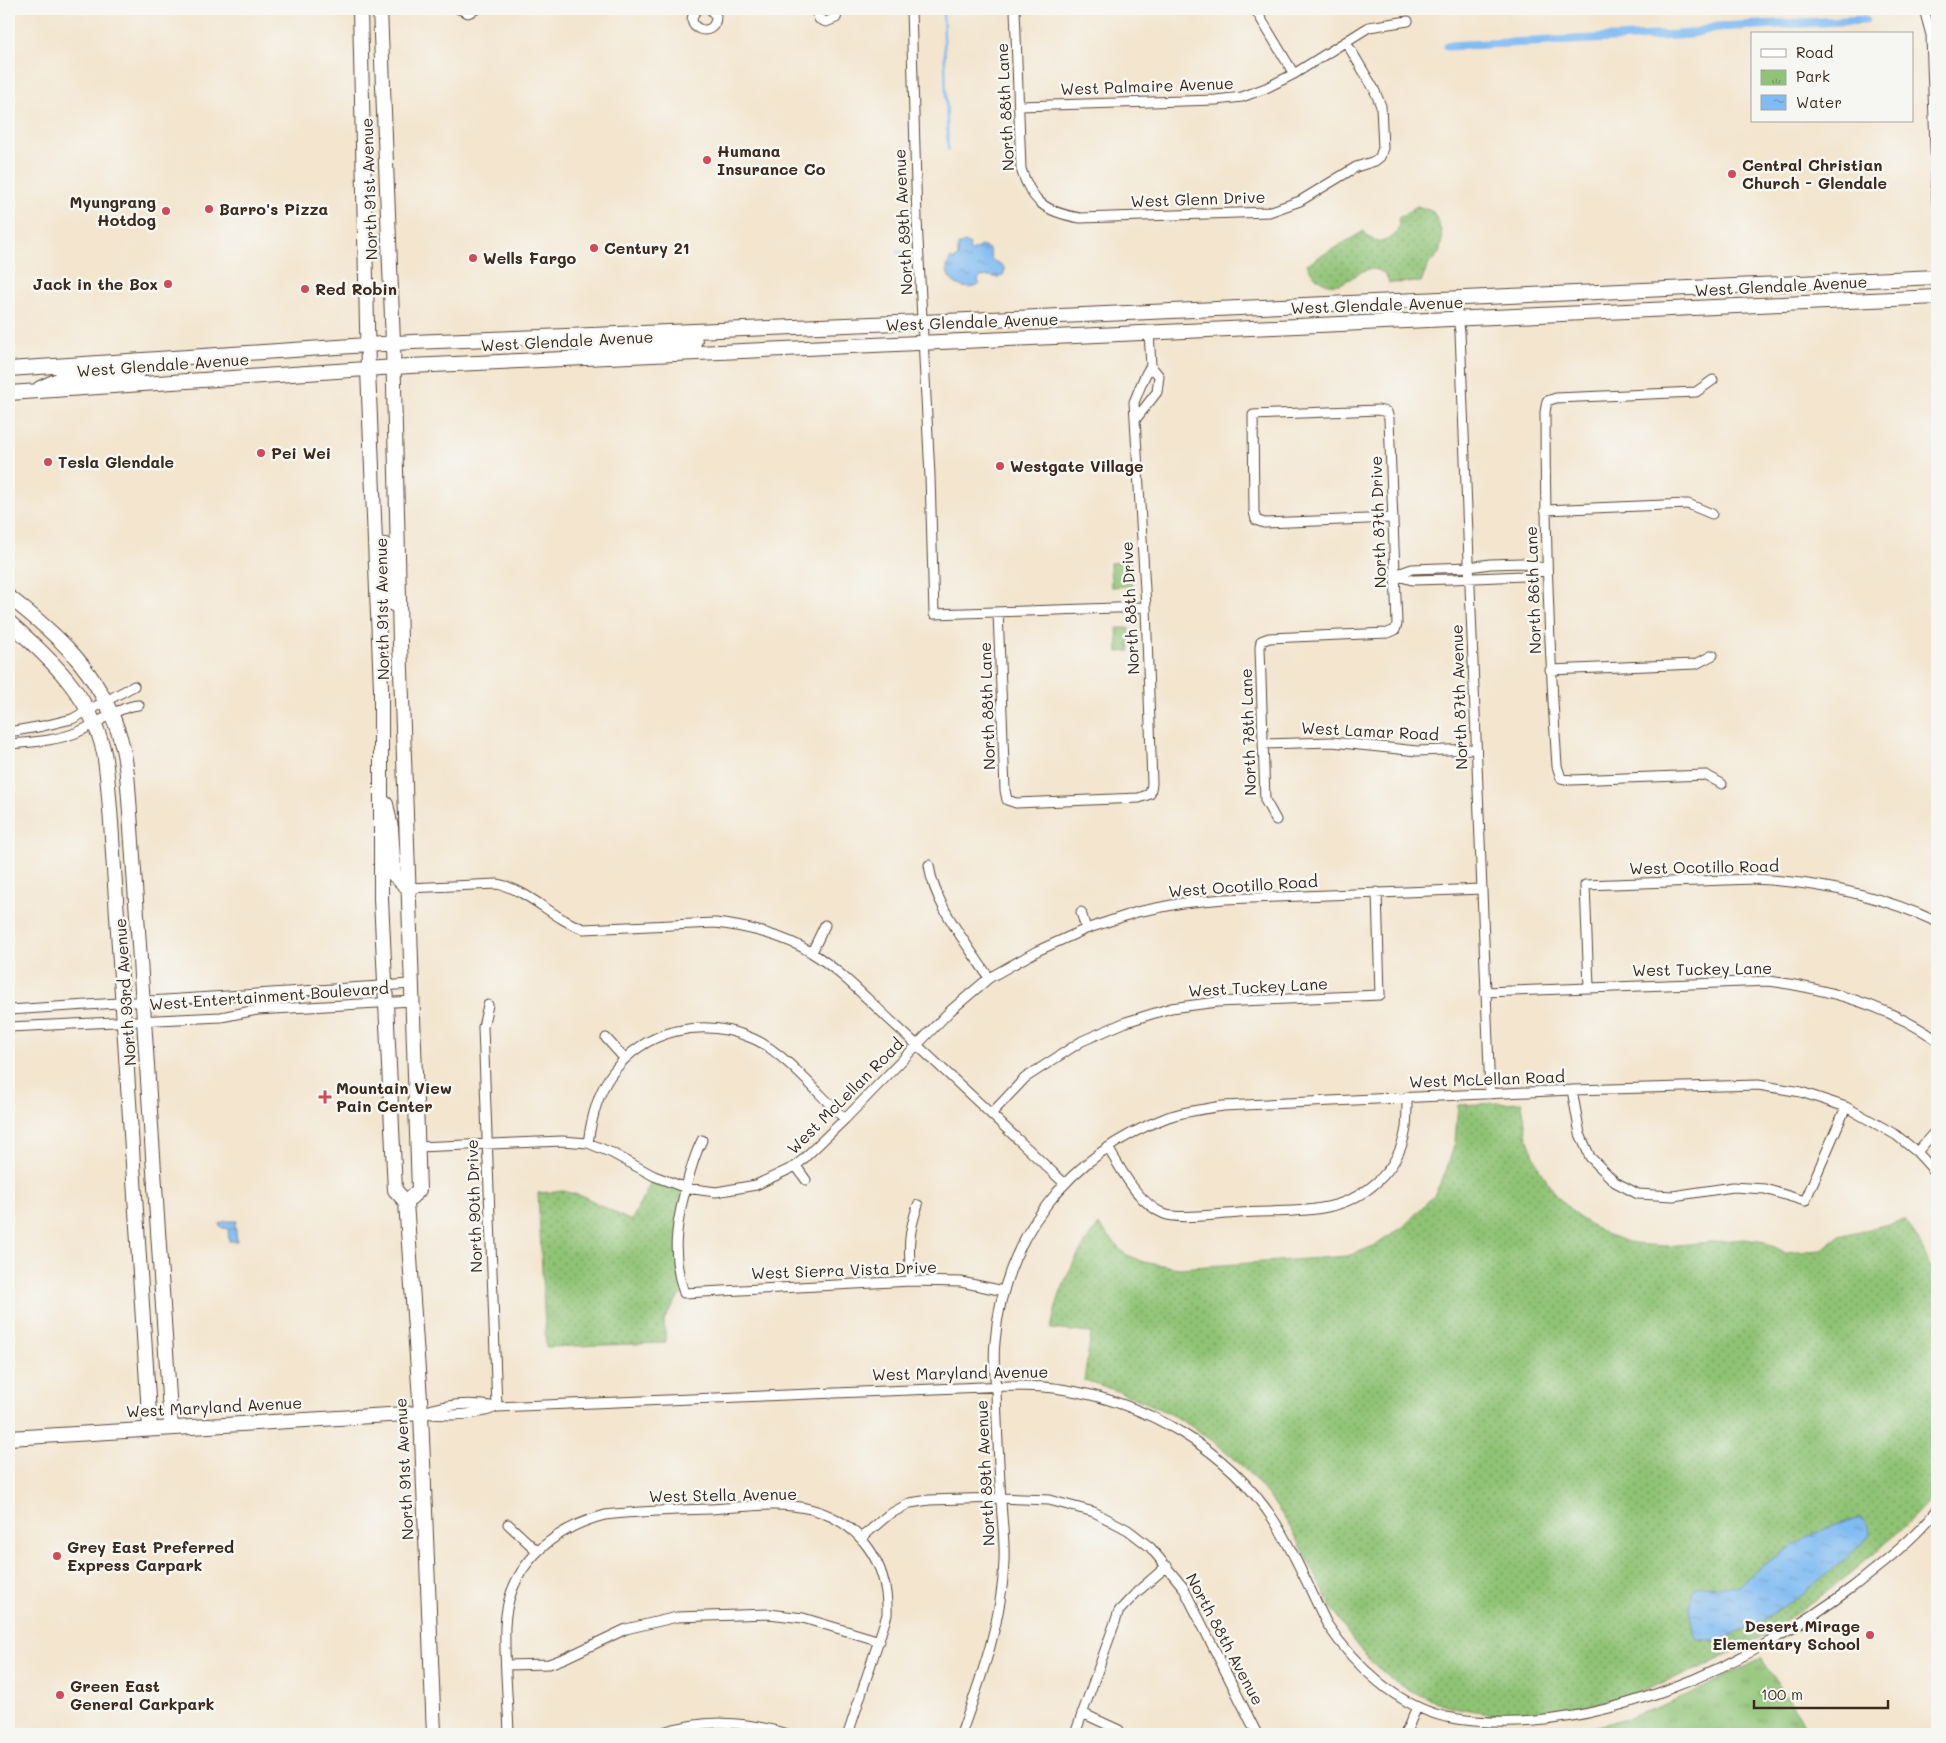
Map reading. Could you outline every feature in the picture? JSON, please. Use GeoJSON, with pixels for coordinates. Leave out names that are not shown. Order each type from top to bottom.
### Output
{"type":"FeatureCollection","features":[{"type":"Feature","properties":{"kind":"main road","name":"North 91st Avenue"},"geometry":{"type":"LineString","coordinates":[[360,9],[368,370],[380,672],[381,899],[395,1190],[406,1202],[421,1413],[434,1734]]}},
{"type":"Feature","properties":{"kind":"main road","name":"North 91st Avenue"},"geometry":{"type":"LineString","coordinates":[[380,9],[394,368],[399,607],[419,1190],[406,1202]]}},
{"type":"Feature","properties":{"kind":"main road"},"geometry":{"type":"LineString","coordinates":[[362,86],[382,86]]}},
{"type":"Feature","properties":{"kind":"main road","name":"West Glendale Avenue"},"geometry":{"type":"LineString","coordinates":[[9,369],[368,345],[1937,277]]}},
{"type":"Feature","properties":{"kind":"main road","name":"West Glendale Avenue"},"geometry":{"type":"LineString","coordinates":[[9,393],[394,368],[651,355],[1937,297]]}},
{"type":"Feature","properties":{"kind":"main road"},"geometry":{"type":"LineString","coordinates":[[1148,312],[1149,332]]}},
{"type":"Feature","properties":{"kind":"main road"},"geometry":{"type":"LineString","coordinates":[[651,355],[652,346],[656,343],[732,339],[736,337],[738,330]]}},
{"type":"Feature","properties":{"kind":"main road"},"geometry":{"type":"LineString","coordinates":[[571,359],[605,347],[638,345],[645,341],[652,333]]}},
{"type":"Feature","properties":{"kind":"main road"},"geometry":{"type":"LineString","coordinates":[[35,391],[62,378],[139,371],[144,368],[144,360]]}},
{"type":"Feature","properties":{"kind":"main road"},"geometry":{"type":"LineString","coordinates":[[374,516],[385,544],[389,599],[391,603],[399,607]]}},
{"type":"Feature","properties":{"kind":"main road","name":"North 93rd Avenue"},"geometry":{"type":"LineString","coordinates":[[9,597],[72,651],[83,664],[106,702],[119,733],[127,780],[171,1427]]}},
{"type":"Feature","properties":{"kind":"main road","name":"North 93rd Avenue"},"geometry":{"type":"LineString","coordinates":[[9,622],[43,652],[73,686],[94,724],[103,752],[107,776],[123,1002],[150,1429]]}},
{"type":"Feature","properties":{"kind":"main road"},"geometry":{"type":"LineString","coordinates":[[381,786],[391,828],[394,875],[408,888]]}},
{"type":"Feature","properties":{"kind":"main road","name":"West Maryland Avenue"},"geometry":{"type":"LineString","coordinates":[[9,1438],[421,1413]]}},
{"type":"Feature","properties":{"kind":"street"},"geometry":{"type":"LineString","coordinates":[[459,9],[468,13],[477,9]]}},
{"type":"Feature","properties":{"kind":"street"},"geometry":{"type":"LineString","coordinates":[[698,9],[693,14],[692,21],[696,28],[703,30],[710,29],[715,23],[716,16],[710,9]]}},
{"type":"Feature","properties":{"kind":"street"},"geometry":{"type":"LineString","coordinates":[[816,9],[819,19],[826,22],[836,18],[839,9]]}},
{"type":"Feature","properties":{"kind":"street","name":"North 89th Avenue"},"geometry":{"type":"LineString","coordinates":[[911,9],[916,201],[930,476],[934,614],[998,612]]}},
{"type":"Feature","properties":{"kind":"street","name":"North 88th Lane"},"geometry":{"type":"LineString","coordinates":[[1016,9],[1021,169],[1027,187],[1037,200]]}},
{"type":"Feature","properties":{"kind":"street"},"geometry":{"type":"LineString","coordinates":[[1255,9],[1294,74]]}},
{"type":"Feature","properties":{"kind":"street"},"geometry":{"type":"LineString","coordinates":[[1924,9],[1930,35],[1937,202]]}},
{"type":"Feature","properties":{"kind":"street","name":"West Palmaire Avenue"},"geometry":{"type":"LineString","coordinates":[[1018,106],[1229,99],[1255,93],[1294,74],[1369,27],[1408,21]]}},
{"type":"Feature","properties":{"kind":"street","name":"West Glenn Drive"},"geometry":{"type":"LineString","coordinates":[[1037,200],[1062,215],[1080,218],[1269,212],[1300,201],[1356,167],[1375,161],[1380,157],[1383,148],[1381,106],[1374,89],[1346,42]]}},
{"type":"Feature","properties":{"kind":"street","name":"North 87th Avenue"},"geometry":{"type":"LineString","coordinates":[[1454,299],[1460,342],[1490,1094]]}},
{"type":"Feature","properties":{"kind":"street","name":"North 88th Drive"},"geometry":{"type":"LineString","coordinates":[[1149,332],[1151,366],[1159,376],[1157,392]]}},
{"type":"Feature","properties":{"kind":"street","name":"North 88th Drive"},"geometry":{"type":"LineString","coordinates":[[1007,800],[1016,803],[1140,798],[1150,794],[1152,784],[1146,607],[1134,402],[1145,374],[1151,366]]}},
{"type":"Feature","properties":{"kind":"street","name":"North 86th Lane"},"geometry":{"type":"LineString","coordinates":[[1712,380],[1696,392],[1556,398],[1547,401],[1545,412],[1545,510],[1550,670],[1557,766],[1561,778],[1571,780],[1706,775],[1722,784]]}},
{"type":"Feature","properties":{"kind":"street"},"geometry":{"type":"LineString","coordinates":[[1135,420],[1157,392],[1142,385]]}},
{"type":"Feature","properties":{"kind":"street","name":"North 87th Drive"},"geometry":{"type":"LineString","coordinates":[[1261,641],[1269,638],[1388,633],[1395,630],[1397,624],[1393,518],[1389,419],[1387,412],[1369,411],[1253,416],[1254,512],[1256,520],[1264,523],[1393,518]]}},
{"type":"Feature","properties":{"kind":"street"},"geometry":{"type":"LineString","coordinates":[[1545,510],[1688,504],[1712,514]]}},
{"type":"Feature","properties":{"kind":"street"},"geometry":{"type":"LineString","coordinates":[[1512,563],[1513,576]]}},
{"type":"Feature","properties":{"kind":"street"},"geometry":{"type":"LineString","coordinates":[[1395,575],[1412,569],[1512,563],[1522,563],[1547,569]]}},
{"type":"Feature","properties":{"kind":"street"},"geometry":{"type":"LineString","coordinates":[[1395,575],[1412,580],[1523,576],[1547,569]]}},
{"type":"Feature","properties":{"kind":"street"},"geometry":{"type":"LineString","coordinates":[[998,612],[1146,607]]}},
{"type":"Feature","properties":{"kind":"street","name":"North 88th Lane"},"geometry":{"type":"LineString","coordinates":[[998,612],[1005,790],[1007,800]]}},
{"type":"Feature","properties":{"kind":"street","name":"North 78th Lane"},"geometry":{"type":"LineString","coordinates":[[1261,641],[1264,800],[1276,820]]}},
{"type":"Feature","properties":{"kind":"street"},"geometry":{"type":"LineString","coordinates":[[1550,670],[1696,664],[1713,655]]}},
{"type":"Feature","properties":{"kind":"street"},"geometry":{"type":"LineString","coordinates":[[9,732],[58,723],[88,711],[134,686]]}},
{"type":"Feature","properties":{"kind":"street"},"geometry":{"type":"LineString","coordinates":[[9,744],[59,738],[112,716],[121,709],[139,705]]}},
{"type":"Feature","properties":{"kind":"street","name":"West Lamar Road"},"geometry":{"type":"LineString","coordinates":[[1263,744],[1332,742],[1417,751],[1476,749]]}},
{"type":"Feature","properties":{"kind":"street"},"geometry":{"type":"LineString","coordinates":[[929,866],[931,880],[937,897],[989,978]]}},
{"type":"Feature","properties":{"kind":"street","name":"West Ocotillo Road"},"geometry":{"type":"LineString","coordinates":[[1589,987],[1585,885],[1754,879],[1777,880],[1871,897],[1936,919]]}},
{"type":"Feature","properties":{"kind":"street"},"geometry":{"type":"LineString","coordinates":[[408,888],[497,884],[522,892],[572,925],[584,929],[715,923],[736,925],[789,942],[812,952],[918,1044],[1064,1183]]}},
{"type":"Feature","properties":{"kind":"street","name":"West Ocotillo Road"},"geometry":{"type":"LineString","coordinates":[[918,1044],[950,1011],[989,978],[1037,951],[1086,929],[1138,912],[1182,903],[1224,899],[1482,888]]}},
{"type":"Feature","properties":{"kind":"street","name":"West Tuckey Lane"},"geometry":{"type":"LineString","coordinates":[[991,1114],[1025,1078],[1082,1041],[1126,1022],[1171,1008],[1217,1002],[1380,995],[1377,892]]}},
{"type":"Feature","properties":{"kind":"street"},"geometry":{"type":"LineString","coordinates":[[1081,912],[1086,929]]}},
{"type":"Feature","properties":{"kind":"street"},"geometry":{"type":"LineString","coordinates":[[812,952],[826,925]]}},
{"type":"Feature","properties":{"kind":"street","name":"West Tuckey Lane"},"geometry":{"type":"LineString","coordinates":[[1485,992],[1769,981],[1808,986],[1861,1001],[1922,1030],[1937,1040]]}},
{"type":"Feature","properties":{"kind":"street","name":"West Entertainment Boulevard"},"geometry":{"type":"LineString","coordinates":[[9,1010],[411,984]]}},
{"type":"Feature","properties":{"kind":"street","name":"West Entertainment Boulevard"},"geometry":{"type":"LineString","coordinates":[[9,1027],[221,1017],[257,1010],[412,1001]]}},
{"type":"Feature","properties":{"kind":"street","name":"North 90th Drive"},"geometry":{"type":"LineString","coordinates":[[488,1005],[483,1027],[497,1407]]}},
{"type":"Feature","properties":{"kind":"street"},"geometry":{"type":"LineString","coordinates":[[588,1143],[599,1099],[610,1076],[624,1058],[647,1042],[681,1030],[701,1027],[721,1028],[754,1039],[774,1052],[845,1119]]}},
{"type":"Feature","properties":{"kind":"street"},"geometry":{"type":"LineString","coordinates":[[606,1038],[624,1058]]}},
{"type":"Feature","properties":{"kind":"street","name":"West McLellan Road"},"geometry":{"type":"LineString","coordinates":[[417,1146],[562,1141],[588,1143],[612,1153],[654,1176],[686,1188],[716,1192],[756,1185],[796,1166],[918,1044]]}},
{"type":"Feature","properties":{"kind":"street","name":"West McLellan Road"},"geometry":{"type":"LineString","coordinates":[[1064,1183],[1108,1148],[1128,1136],[1161,1120],[1195,1110],[1243,1105],[1572,1090],[1758,1085],[1801,1092],[1846,1107],[1890,1132],[1917,1152],[1937,1174]]}},
{"type":"Feature","properties":{"kind":"street"},"geometry":{"type":"LineString","coordinates":[[1572,1090],[1580,1134],[1590,1156],[1615,1182],[1638,1194],[1673,1196],[1733,1187],[1765,1189],[1805,1201],[1846,1107]]}},
{"type":"Feature","properties":{"kind":"street"},"geometry":{"type":"LineString","coordinates":[[1108,1148],[1137,1191],[1149,1205],[1165,1215],[1188,1216],[1321,1209],[1356,1198],[1373,1187],[1391,1168],[1403,1141],[1406,1128],[1407,1098]]}},
{"type":"Feature","properties":{"kind":"street"},"geometry":{"type":"LineString","coordinates":[[1917,1152],[1937,1130]]}},
{"type":"Feature","properties":{"kind":"street"},"geometry":{"type":"LineString","coordinates":[[686,1188],[694,1157],[702,1140]]}},
{"type":"Feature","properties":{"kind":"street"},"geometry":{"type":"LineString","coordinates":[[796,1166],[806,1180]]}},
{"type":"Feature","properties":{"kind":"street","name":"North 89th Avenue"},"geometry":{"type":"LineString","coordinates":[[962,1734],[990,1649],[1000,1606],[1004,1561],[995,1342],[1004,1291],[1018,1254],[1034,1222],[1042,1209],[1064,1183]]}},
{"type":"Feature","properties":{"kind":"street","name":"West Sierra Vista Drive"},"geometry":{"type":"LineString","coordinates":[[686,1188],[678,1217],[676,1236],[678,1274],[684,1293],[911,1281],[962,1282],[1004,1291]]}},
{"type":"Feature","properties":{"kind":"street"},"geometry":{"type":"LineString","coordinates":[[911,1281],[909,1240],[918,1205]]}},
{"type":"Feature","properties":{"kind":"street","name":"West Maryland Avenue"},"geometry":{"type":"LineString","coordinates":[[421,1413],[440,1415],[471,1414],[486,1412],[497,1407],[996,1387],[1060,1388],[1106,1398],[1158,1420],[1203,1446],[1243,1483],[1267,1512],[1288,1546],[1327,1624],[1344,1647],[1382,1684],[1418,1707],[1445,1717],[1474,1723],[1522,1725],[1555,1722],[1597,1715],[1666,1694],[1739,1660],[1824,1608],[1879,1566],[1911,1538],[1937,1510]]}},
{"type":"Feature","properties":{"kind":"street"},"geometry":{"type":"LineString","coordinates":[[861,1538],[888,1515],[910,1503],[929,1500],[1000,1498]]}},
{"type":"Feature","properties":{"kind":"street","name":"North 88th Avenue"},"geometry":{"type":"LineString","coordinates":[[1000,1498],[1049,1500],[1094,1512],[1128,1530],[1150,1547],[1183,1587],[1257,1734]]}},
{"type":"Feature","properties":{"kind":"street","name":"West Stella Avenue"},"geometry":{"type":"LineString","coordinates":[[537,1551],[551,1539],[578,1524],[605,1515],[779,1506],[809,1509],[833,1517],[861,1538],[877,1558],[885,1581],[888,1600],[887,1615],[880,1641],[848,1734]]}},
{"type":"Feature","properties":{"kind":"street"},"geometry":{"type":"LineString","coordinates":[[508,1524],[537,1551],[521,1574],[509,1601],[505,1626],[510,1734]]}},
{"type":"Feature","properties":{"kind":"street"},"geometry":{"type":"LineString","coordinates":[[1075,1734],[1119,1612],[1137,1592],[1167,1566]]}},
{"type":"Feature","properties":{"kind":"street"},"geometry":{"type":"LineString","coordinates":[[506,1665],[549,1664],[626,1629],[677,1617],[768,1614],[803,1618],[880,1641]]}},
{"type":"Feature","properties":{"kind":"street"},"geometry":{"type":"LineString","coordinates":[[1406,1734],[1418,1707]]}},
{"type":"Feature","properties":{"kind":"street"},"geometry":{"type":"LineString","coordinates":[[1082,1714],[1119,1730]]}},
{"type":"Feature","properties":{"kind":"street"},"geometry":{"type":"LineString","coordinates":[[657,1734],[704,1722],[769,1728],[787,1734]]}},
{"type":"Feature","properties":{"kind":"green space"},"geometry":{"type":"Polygon","coordinates":[[[1417,206],[1432,211],[1435,215],[1441,230],[1442,240],[1439,253],[1429,264],[1421,282],[1389,283],[1385,274],[1373,269],[1362,271],[1342,283],[1331,284],[1321,281],[1309,269],[1307,264],[1364,231],[1375,240],[1387,240],[1393,237],[1399,225],[1398,218],[1417,206]]]}},
{"type":"Feature","properties":{"kind":"green space"},"geometry":{"type":"Polygon","coordinates":[[[1131,562],[1132,586],[1111,587],[1110,563],[1131,562]]]}},
{"type":"Feature","properties":{"kind":"green space"},"geometry":{"type":"Polygon","coordinates":[[[1117,628],[1129,628],[1130,651],[1118,652],[1117,628]]]}},
{"type":"Feature","properties":{"kind":"green space"},"geometry":{"type":"Polygon","coordinates":[[[1522,1102],[1527,1138],[1540,1170],[1556,1195],[1578,1217],[1606,1234],[1634,1244],[1666,1246],[1744,1239],[1766,1242],[1785,1253],[1821,1250],[1839,1236],[1905,1220],[1919,1240],[1937,1283],[1937,1492],[1897,1533],[1852,1572],[1802,1609],[1750,1642],[1694,1671],[1637,1693],[1580,1708],[1523,1714],[1503,1714],[1463,1709],[1425,1697],[1407,1689],[1375,1665],[1363,1653],[1343,1626],[1284,1518],[1263,1489],[1239,1464],[1214,1442],[1154,1406],[1121,1392],[1084,1380],[1091,1333],[1051,1329],[1058,1301],[1068,1274],[1082,1248],[1099,1225],[1125,1254],[1143,1262],[1179,1268],[1348,1256],[1376,1245],[1403,1227],[1434,1195],[1445,1174],[1455,1142],[1458,1105],[1522,1102]]]}},
{"type":"Feature","properties":{"kind":"green space"},"geometry":{"type":"Polygon","coordinates":[[[654,1176],[686,1188],[676,1236],[684,1293],[678,1298],[664,1320],[666,1343],[546,1347],[538,1193],[564,1191],[585,1197],[631,1221],[654,1176]]]}},
{"type":"Feature","properties":{"kind":"green space"},"geometry":{"type":"Polygon","coordinates":[[[1761,1659],[1806,1726],[1807,1734],[1553,1734],[1609,1723],[1660,1706],[1761,1659]]]}},
{"type":"Feature","properties":{"kind":"water"},"geometry":{"type":"Polygon","coordinates":[[[965,242],[970,245],[969,249],[972,251],[981,246],[989,249],[992,260],[1004,267],[1003,275],[998,278],[990,276],[980,277],[978,281],[980,284],[966,288],[954,282],[947,271],[948,265],[951,258],[954,260],[958,257],[958,245],[965,242]]]}},
{"type":"Feature","properties":{"kind":"water"},"geometry":{"type":"Polygon","coordinates":[[[237,1221],[235,1224],[237,1241],[229,1241],[228,1229],[220,1227],[220,1223],[237,1221]]]}},
{"type":"Feature","properties":{"kind":"water"},"geometry":{"type":"Polygon","coordinates":[[[1859,1518],[1868,1525],[1870,1535],[1840,1563],[1796,1598],[1772,1614],[1729,1637],[1713,1641],[1697,1640],[1690,1614],[1695,1587],[1738,1586],[1795,1545],[1830,1527],[1859,1518]]]}},
{"type":"Feature","properties":{"kind":"waterway"},"geometry":{"type":"LineString","coordinates":[[943,9],[948,149]]}},
{"type":"Feature","properties":{"kind":"waterway"},"geometry":{"type":"LineString","coordinates":[[1447,46],[1676,35],[1689,34],[1717,27],[1865,20]]}},
{"type":"Feature","properties":{"kind":"place","name":"Humana Insurance Co"},"geometry":{"type":"Point","coordinates":[707,160]}},
{"type":"Feature","properties":{"kind":"place","name":"Central Christian Church - Glendale"},"geometry":{"type":"Point","coordinates":[1732,174]}},
{"type":"Feature","properties":{"kind":"place","name":"Barro's Pizza"},"geometry":{"type":"Point","coordinates":[209,209]}},
{"type":"Feature","properties":{"kind":"place","name":"Myungrang Hotdog"},"geometry":{"type":"Point","coordinates":[166,211]}},
{"type":"Feature","properties":{"kind":"place","name":"Century 21"},"geometry":{"type":"Point","coordinates":[594,248]}},
{"type":"Feature","properties":{"kind":"place","name":"Wells Fargo"},"geometry":{"type":"Point","coordinates":[473,258]}},
{"type":"Feature","properties":{"kind":"place","name":"Jack in the Box"},"geometry":{"type":"Point","coordinates":[168,284]}},
{"type":"Feature","properties":{"kind":"place","name":"Red Robin"},"geometry":{"type":"Point","coordinates":[305,289]}},
{"type":"Feature","properties":{"kind":"place","name":"Pei Wei"},"geometry":{"type":"Point","coordinates":[261,453]}},
{"type":"Feature","properties":{"kind":"place","name":"Tesla Glendale"},"geometry":{"type":"Point","coordinates":[48,462]}},
{"type":"Feature","properties":{"kind":"place","name":"Westgate Village"},"geometry":{"type":"Point","coordinates":[1000,466]}},
{"type":"Feature","properties":{"kind":"place","name":"Mountain View Pain Center"},"geometry":{"type":"Point","coordinates":[325,1097]}},
{"type":"Feature","properties":{"kind":"place","name":"Grey East Preferred Express Carpark"},"geometry":{"type":"Point","coordinates":[57,1556]}},
{"type":"Feature","properties":{"kind":"place","name":"Desert Mirage Elementary School"},"geometry":{"type":"Point","coordinates":[1870,1635]}},
{"type":"Feature","properties":{"kind":"place","name":"Green East General Carkpark"},"geometry":{"type":"Point","coordinates":[60,1695]}}]}
